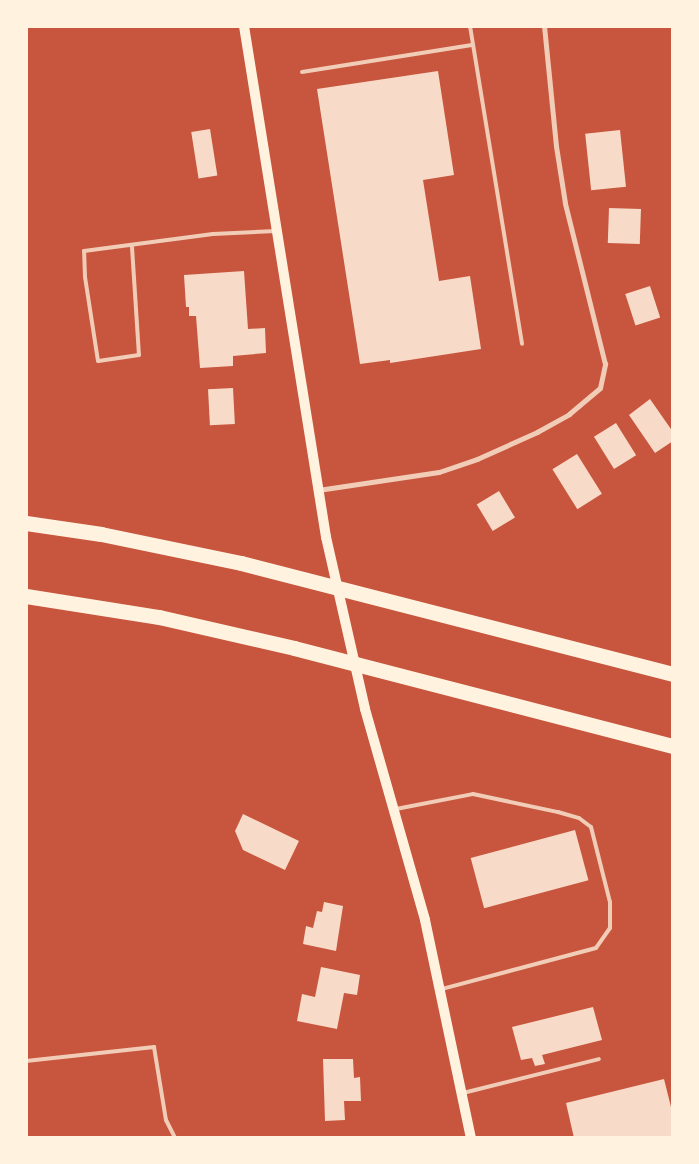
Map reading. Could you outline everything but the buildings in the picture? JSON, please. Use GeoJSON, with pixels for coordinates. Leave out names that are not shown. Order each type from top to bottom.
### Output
{"type":"FeatureCollection","features":[{"type":"Feature","properties":{"kind":"highway"},"geometry":{"type":"LineString","coordinates":[[26,523],[102,534],[258,567],[673,674]]}},
{"type":"Feature","properties":{"kind":"highway"},"geometry":{"type":"LineString","coordinates":[[26,596],[158,617],[294,648],[673,746]]}},
{"type":"Feature","properties":{"kind":"main road"},"geometry":{"type":"LineString","coordinates":[[244,26],[326,537],[365,709],[424,920],[471,1138]]}},
{"type":"Feature","properties":{"kind":"street"},"geometry":{"type":"LineString","coordinates":[[317,490],[439,472],[477,459],[545,428],[569,414],[600,388],[605,376],[605,364],[565,202],[556,146],[544,26]]}},
{"type":"Feature","properties":{"kind":"lane"},"geometry":{"type":"LineString","coordinates":[[470,26],[522,344]]}},
{"type":"Feature","properties":{"kind":"lane"},"geometry":{"type":"LineString","coordinates":[[302,72],[472,44]]}},
{"type":"Feature","properties":{"kind":"lane"},"geometry":{"type":"LineString","coordinates":[[132,247],[139,355],[98,361],[85,277],[84,251],[132,247],[213,234],[276,230]]}},
{"type":"Feature","properties":{"kind":"lane"},"geometry":{"type":"LineString","coordinates":[[393,810],[473,794],[579,818],[591,827],[594,836],[610,902],[610,928],[596,948],[440,990]]}},
{"type":"Feature","properties":{"kind":"lane"},"geometry":{"type":"LineString","coordinates":[[26,1061],[154,1047],[166,1120],[176,1138]]}},
{"type":"Feature","properties":{"kind":"lane"},"geometry":{"type":"LineString","coordinates":[[462,1093],[599,1059]]}}]}
